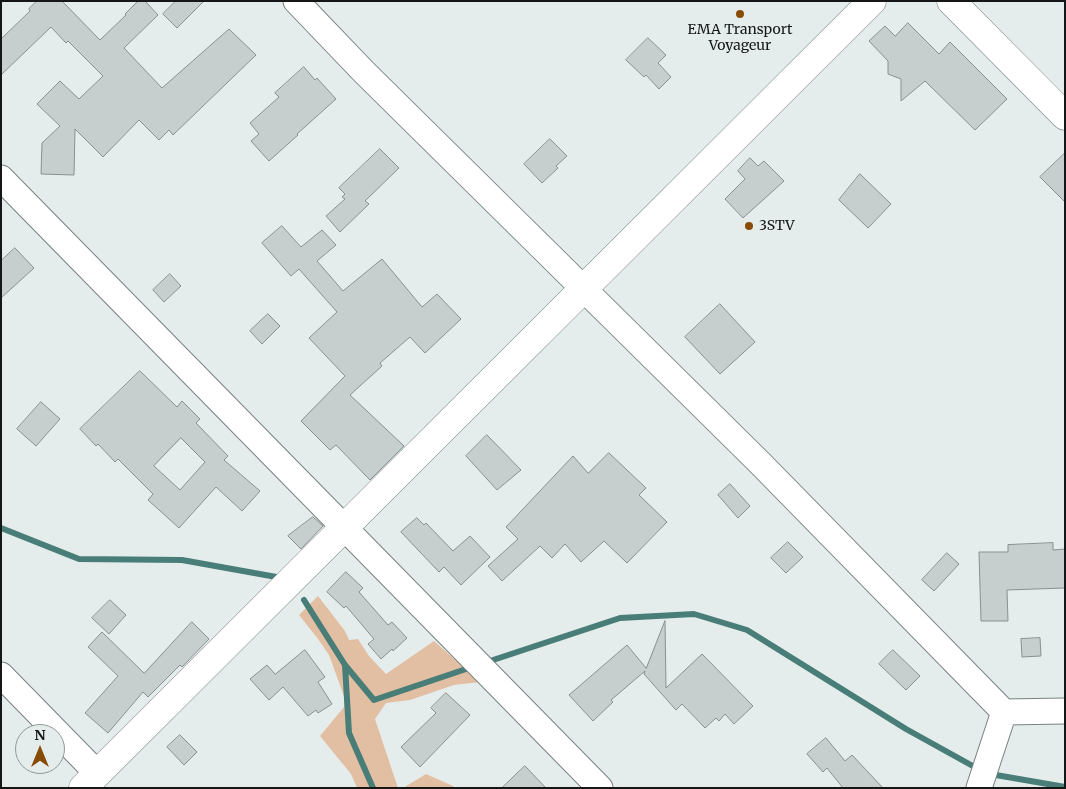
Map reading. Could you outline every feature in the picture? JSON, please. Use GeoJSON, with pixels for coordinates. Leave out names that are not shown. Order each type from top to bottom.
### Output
{"type":"FeatureCollection","features":[{"type":"Feature","properties":{"kind":"street"},"geometry":{"type":"LineString","coordinates":[[296,1],[364,72],[761,464],[1004,712],[1065,712]]}},
{"type":"Feature","properties":{"kind":"street"},"geometry":{"type":"LineString","coordinates":[[1,675],[90,780],[301,572],[872,1]]}},
{"type":"Feature","properties":{"kind":"street"},"geometry":{"type":"LineString","coordinates":[[951,1],[1065,116]]}},
{"type":"Feature","properties":{"kind":"street"},"geometry":{"type":"LineString","coordinates":[[1,178],[600,788]]}},
{"type":"Feature","properties":{"kind":"street"},"geometry":{"type":"LineString","coordinates":[[980,788],[1004,712]]}},
{"type":"Feature","properties":{"kind":"shaded area"},"geometry":{"type":"Polygon","coordinates":[[[318,596],[345,631],[349,640],[358,639],[369,656],[386,674],[434,641],[480,682],[454,685],[410,700],[386,703],[375,719],[398,788],[357,788],[351,774],[320,736],[344,707],[345,699],[329,655],[299,615],[318,596]]]}},
{"type":"Feature","properties":{"kind":"shaded area"},"geometry":{"type":"Polygon","coordinates":[[[426,774],[453,786],[454,788],[403,788],[426,774]]]}},
{"type":"Feature","properties":{"kind":"building"},"geometry":{"type":"Polygon","coordinates":[[[37,1],[62,1],[100,40],[138,1],[145,1],[158,15],[124,48],[162,88],[229,29],[256,55],[173,135],[169,130],[159,140],[139,120],[103,157],[75,129],[74,175],[41,174],[42,143],[60,126],[37,104],[60,81],[79,99],[103,76],[51,27],[1,75],[1,39],[30,11],[29,9],[37,1]]]}},
{"type":"Feature","properties":{"kind":"building"},"geometry":{"type":"Polygon","coordinates":[[[176,1],[204,1],[177,28],[163,14],[176,1]]]}},
{"type":"Feature","properties":{"kind":"building"},"geometry":{"type":"Polygon","coordinates":[[[908,23],[939,54],[950,42],[1007,99],[975,130],[925,81],[901,101],[901,79],[888,74],[888,61],[869,41],[885,26],[895,36],[908,23]]]}},
{"type":"Feature","properties":{"kind":"building"},"geometry":{"type":"Polygon","coordinates":[[[648,38],[666,55],[658,63],[671,77],[659,89],[646,75],[644,77],[626,60],[648,38]]]}},
{"type":"Feature","properties":{"kind":"building"},"geometry":{"type":"Polygon","coordinates":[[[304,67],[336,99],[269,161],[251,141],[259,134],[250,123],[279,97],[275,93],[304,67]]]}},
{"type":"Feature","properties":{"kind":"building"},"geometry":{"type":"Polygon","coordinates":[[[550,139],[567,156],[556,166],[558,168],[542,183],[524,164],[550,139]]]}},
{"type":"Feature","properties":{"kind":"building"},"geometry":{"type":"Polygon","coordinates":[[[380,149],[399,168],[365,201],[369,204],[340,232],[326,216],[345,199],[342,197],[345,194],[339,188],[380,149]]]}},
{"type":"Feature","properties":{"kind":"building"},"geometry":{"type":"Polygon","coordinates":[[[1065,153],[1065,202],[1040,177],[1065,153]]]}},
{"type":"Feature","properties":{"kind":"building"},"geometry":{"type":"Polygon","coordinates":[[[750,158],[758,166],[764,161],[784,181],[743,218],[725,199],[745,179],[738,171],[750,158]]]}},
{"type":"Feature","properties":{"kind":"building"},"geometry":{"type":"Polygon","coordinates":[[[860,174],[891,204],[868,228],[839,200],[860,174]]]}},
{"type":"Feature","properties":{"kind":"building"},"geometry":{"type":"Polygon","coordinates":[[[282,226],[301,247],[322,230],[336,245],[317,261],[343,291],[382,259],[422,307],[437,294],[461,319],[425,353],[410,337],[380,363],[382,366],[350,395],[404,446],[370,480],[336,445],[330,450],[301,421],[345,376],[309,338],[337,312],[299,269],[291,276],[262,243],[282,226]]]}},
{"type":"Feature","properties":{"kind":"building"},"geometry":{"type":"Polygon","coordinates":[[[15,248],[34,268],[1,298],[1,261],[15,248]]]}},
{"type":"Feature","properties":{"kind":"building"},"geometry":{"type":"Polygon","coordinates":[[[170,274],[181,286],[164,302],[153,290],[170,274]]]}},
{"type":"Feature","properties":{"kind":"building"},"geometry":{"type":"Polygon","coordinates":[[[720,304],[755,342],[720,374],[685,337],[720,304]]]}},
{"type":"Feature","properties":{"kind":"building"},"geometry":{"type":"Polygon","coordinates":[[[268,314],[280,326],[262,344],[250,331],[268,314]]]}},
{"type":"Feature","properties":{"kind":"building"},"geometry":{"type":"Polygon","coordinates":[[[140,371],[177,407],[182,401],[200,419],[196,423],[228,456],[224,460],[260,491],[242,511],[216,487],[179,528],[148,500],[153,494],[118,459],[115,462],[80,429],[140,371]],[[181,438],[154,466],[180,490],[205,462],[181,438]]]}},
{"type":"Feature","properties":{"kind":"building"},"geometry":{"type":"Polygon","coordinates":[[[41,402],[60,419],[36,446],[17,429],[41,402]]]}},
{"type":"Feature","properties":{"kind":"building"},"geometry":{"type":"Polygon","coordinates":[[[487,435],[521,470],[497,490],[466,456],[487,435]]]}},
{"type":"Feature","properties":{"kind":"building"},"geometry":{"type":"Polygon","coordinates":[[[609,453],[646,488],[639,495],[667,522],[627,563],[604,541],[581,562],[565,544],[552,558],[540,546],[502,581],[488,566],[518,539],[506,527],[573,456],[588,473],[609,453]]]}},
{"type":"Feature","properties":{"kind":"building"},"geometry":{"type":"Polygon","coordinates":[[[730,484],[750,506],[738,518],[718,495],[730,484]]]}},
{"type":"Feature","properties":{"kind":"building"},"geometry":{"type":"Polygon","coordinates":[[[313,517],[323,526],[301,549],[288,536],[313,517]]]}},
{"type":"Feature","properties":{"kind":"building"},"geometry":{"type":"Polygon","coordinates":[[[417,518],[424,525],[426,523],[453,551],[470,536],[490,557],[461,585],[444,567],[439,572],[401,532],[417,518]]]}},
{"type":"Feature","properties":{"kind":"building"},"geometry":{"type":"Polygon","coordinates":[[[788,542],[803,557],[786,573],[771,558],[788,542]]]}},
{"type":"Feature","properties":{"kind":"building"},"geometry":{"type":"Polygon","coordinates":[[[1053,543],[1053,550],[1065,549],[1065,588],[1007,590],[1008,621],[981,621],[979,552],[1008,552],[1008,545],[1053,543]]]}},
{"type":"Feature","properties":{"kind":"building"},"geometry":{"type":"Polygon","coordinates":[[[947,553],[959,564],[934,591],[922,580],[947,553]]]}},
{"type":"Feature","properties":{"kind":"building"},"geometry":{"type":"Polygon","coordinates":[[[346,572],[363,588],[359,592],[388,625],[392,622],[407,638],[381,659],[368,644],[374,639],[346,606],[344,608],[327,592],[346,572]]]}},
{"type":"Feature","properties":{"kind":"building"},"geometry":{"type":"Polygon","coordinates":[[[110,600],[126,615],[109,634],[92,618],[110,600]]]}},
{"type":"Feature","properties":{"kind":"building"},"geometry":{"type":"Polygon","coordinates":[[[665,621],[666,688],[702,654],[753,706],[734,724],[725,714],[719,721],[716,718],[705,728],[682,704],[676,710],[644,674],[645,671],[611,700],[613,702],[593,721],[569,695],[627,645],[646,668],[665,621]]]}},
{"type":"Feature","properties":{"kind":"building"},"geometry":{"type":"Polygon","coordinates":[[[192,622],[209,639],[182,667],[180,665],[148,697],[143,692],[108,733],[85,713],[118,676],[88,647],[102,632],[144,673],[192,622]]]}},
{"type":"Feature","properties":{"kind":"building"},"geometry":{"type":"Polygon","coordinates":[[[1040,638],[1041,656],[1022,657],[1021,639],[1040,638]]]}},
{"type":"Feature","properties":{"kind":"building"},"geometry":{"type":"Polygon","coordinates":[[[305,650],[325,677],[318,682],[332,704],[318,713],[316,710],[308,716],[283,687],[269,700],[250,679],[267,665],[275,674],[305,650]]]}},
{"type":"Feature","properties":{"kind":"building"},"geometry":{"type":"Polygon","coordinates":[[[893,650],[920,676],[906,690],[879,664],[893,650]]]}},
{"type":"Feature","properties":{"kind":"building"},"geometry":{"type":"Polygon","coordinates":[[[446,693],[470,715],[420,767],[401,747],[436,713],[431,708],[446,693]]]}},
{"type":"Feature","properties":{"kind":"building"},"geometry":{"type":"Polygon","coordinates":[[[180,735],[197,752],[184,765],[167,747],[180,735]]]}},
{"type":"Feature","properties":{"kind":"building"},"geometry":{"type":"Polygon","coordinates":[[[826,738],[845,761],[852,755],[883,788],[843,788],[827,768],[823,772],[807,754],[826,738]]]}},
{"type":"Feature","properties":{"kind":"building"},"geometry":{"type":"Polygon","coordinates":[[[525,766],[546,788],[502,788],[525,766]]]}},
{"type":"Feature","properties":{"kind":"waterway"},"geometry":{"type":"LineString","coordinates":[[1,528],[79,559],[182,560],[282,578]]}},
{"type":"Feature","properties":{"kind":"waterway"},"geometry":{"type":"LineString","coordinates":[[304,600],[345,665],[349,733],[373,788]]}},
{"type":"Feature","properties":{"kind":"waterway"},"geometry":{"type":"LineString","coordinates":[[484,663],[620,618],[694,614],[747,630],[906,729],[980,770]]}},
{"type":"Feature","properties":{"kind":"waterway"},"geometry":{"type":"LineString","coordinates":[[345,665],[374,700],[472,667]]}},
{"type":"Feature","properties":{"kind":"waterway"},"geometry":{"type":"LineString","coordinates":[[990,774],[1065,787]]}},
{"type":"Feature","properties":{"kind":"place","name":"EMA Transport Voyageur"},"geometry":{"type":"Point","coordinates":[740,14]}},
{"type":"Feature","properties":{"kind":"place","name":"3STV"},"geometry":{"type":"Point","coordinates":[749,226]}}]}
